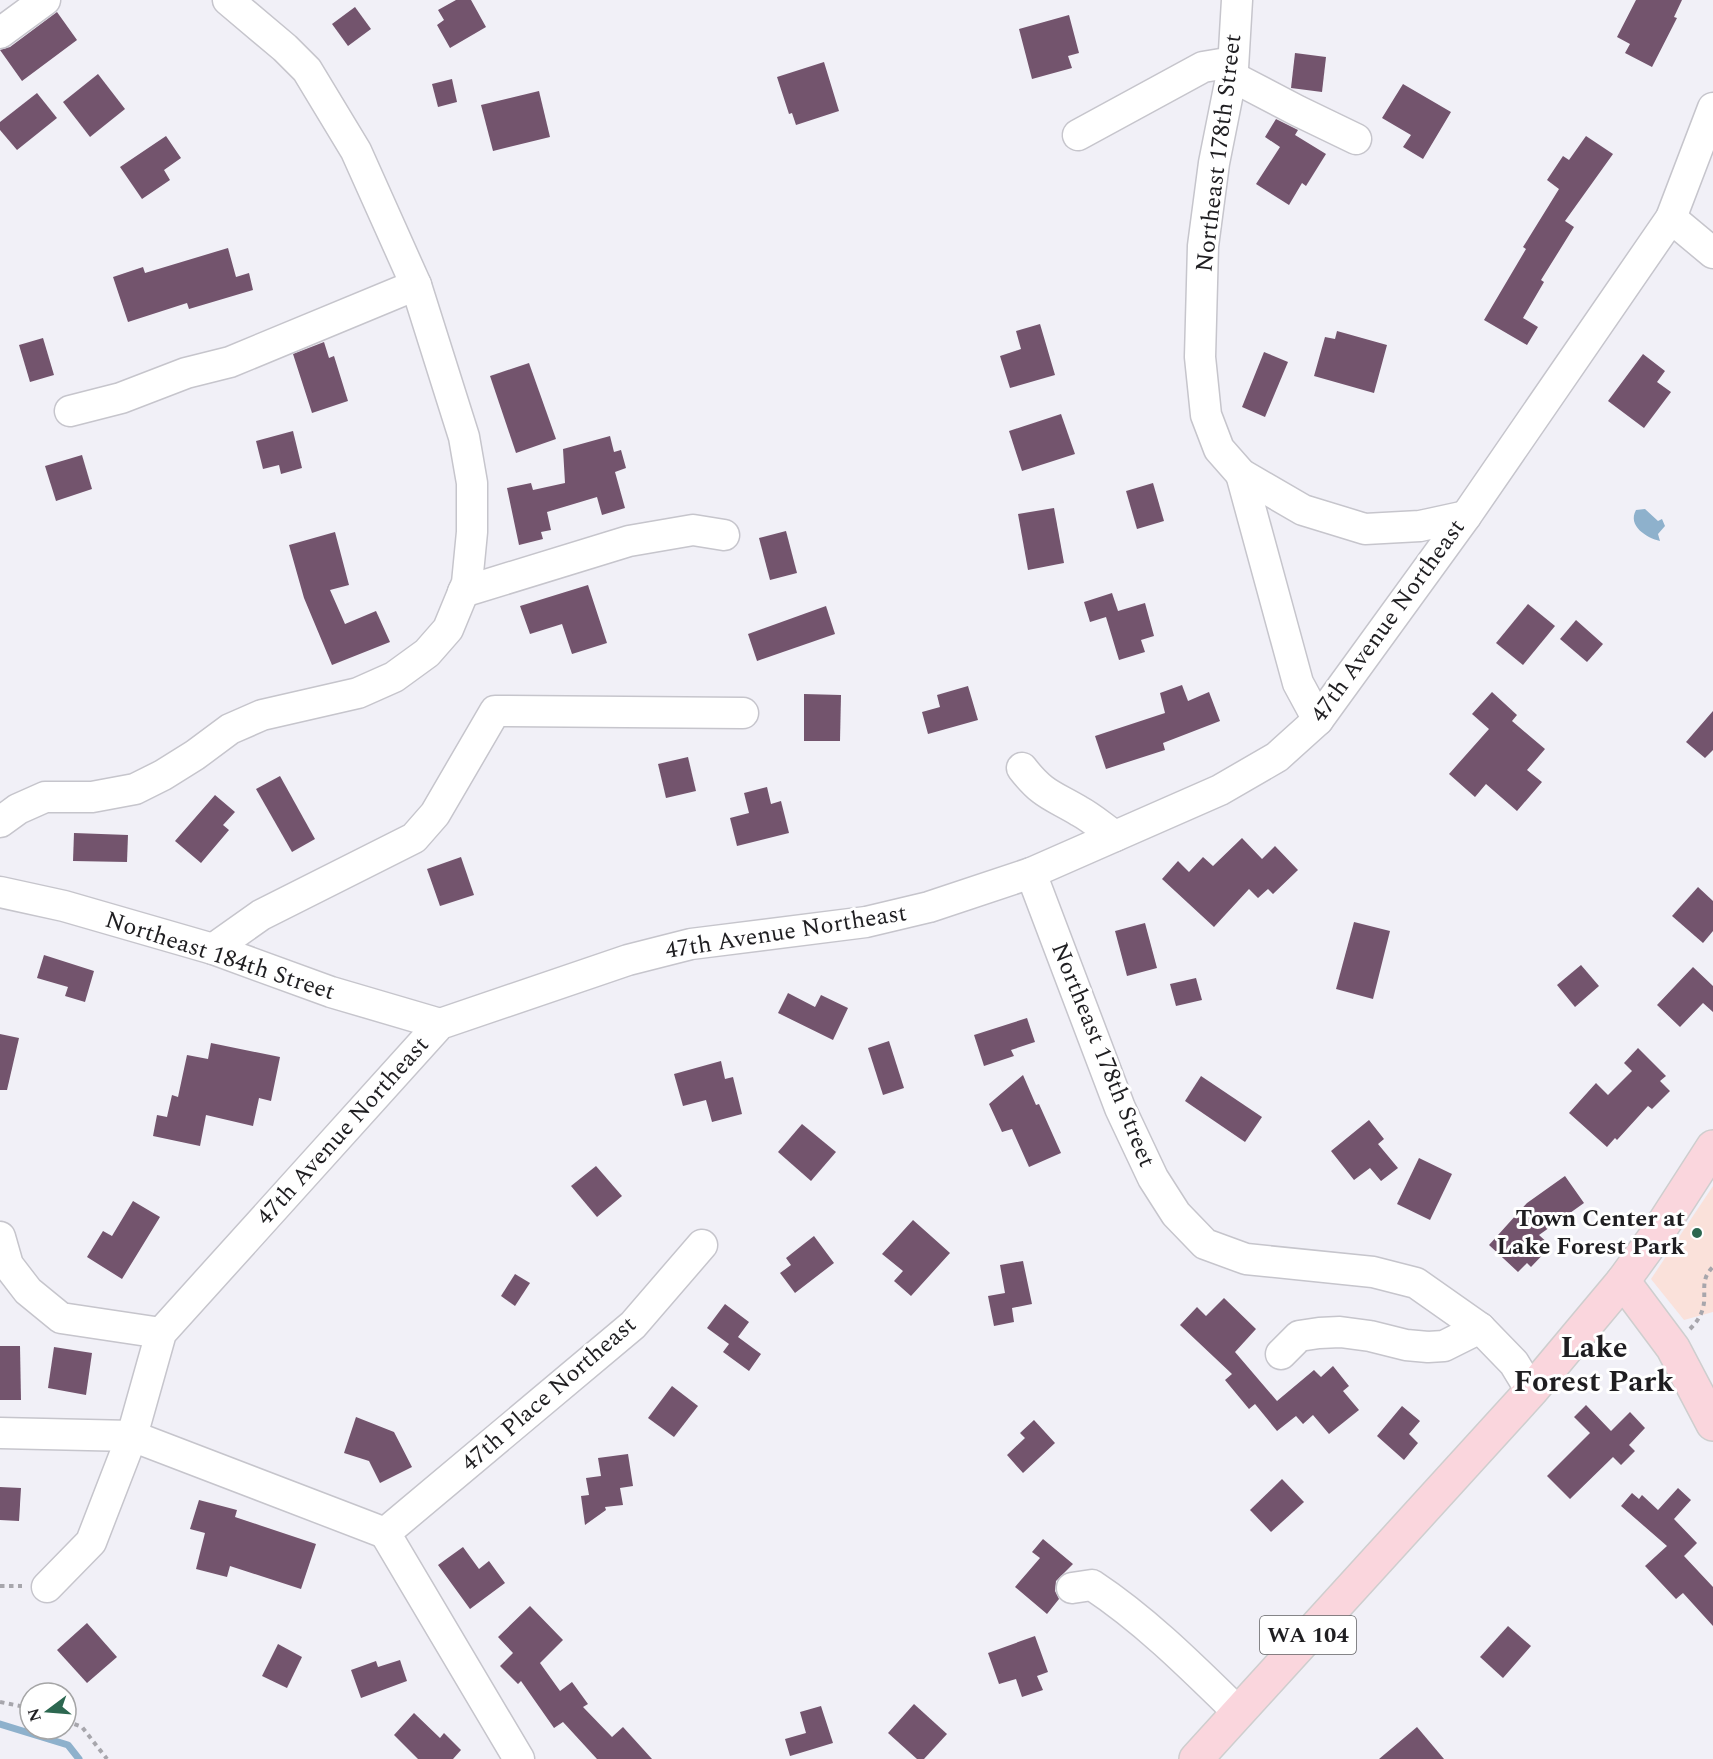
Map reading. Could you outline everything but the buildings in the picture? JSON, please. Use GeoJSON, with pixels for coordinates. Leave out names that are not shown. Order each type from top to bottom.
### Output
{"type":"FeatureCollection","features":[{"type":"Feature","properties":{"kind":"main road","name":"WA 104"},"geometry":{"type":"LineString","coordinates":[[1196,1759],[1531,1391],[1623,1281],[1656,1237],[1713,1147]]}},
{"type":"Feature","properties":{"kind":"main road"},"geometry":{"type":"LineString","coordinates":[[1623,1281],[1673,1348],[1713,1424]]}},
{"type":"Feature","properties":{"kind":"street"},"geometry":{"type":"LineString","coordinates":[[0,33],[45,0]]}},
{"type":"Feature","properties":{"kind":"street"},"geometry":{"type":"LineString","coordinates":[[0,822],[18,809],[45,797],[92,797],[135,789],[179,765],[230,729],[262,714],[358,693],[394,677],[427,652],[448,629],[467,583],[472,532],[472,483],[464,437],[416,285],[357,151],[306,70],[285,48],[228,0]]}},
{"type":"Feature","properties":{"kind":"street","name":"Northeast 178th Street"},"geometry":{"type":"LineString","coordinates":[[1237,0],[1232,69],[1214,163],[1203,246],[1200,357],[1206,415],[1219,450],[1241,474],[1303,510],[1365,529],[1420,526],[1466,516]]}},
{"type":"Feature","properties":{"kind":"street"},"geometry":{"type":"LineString","coordinates":[[1078,135],[1203,67],[1232,69],[1298,111],[1356,139]]}},
{"type":"Feature","properties":{"kind":"street","name":"47th Avenue Northeast"},"geometry":{"type":"LineString","coordinates":[[47,1587],[91,1542],[132,1436],[161,1333],[440,1024],[638,957],[691,944],[866,922],[929,907],[1031,873],[1220,790],[1277,757],[1318,720],[1466,516],[1671,218],[1713,108]]}},
{"type":"Feature","properties":{"kind":"street"},"geometry":{"type":"LineString","coordinates":[[1671,218],[1713,253]]}},
{"type":"Feature","properties":{"kind":"street"},"geometry":{"type":"LineString","coordinates":[[70,411],[121,398],[186,373],[230,362],[416,285]]}},
{"type":"Feature","properties":{"kind":"street","name":"Northeast 178th Street"},"geometry":{"type":"LineString","coordinates":[[1241,474],[1298,682],[1318,720]]}},
{"type":"Feature","properties":{"kind":"street"},"geometry":{"type":"LineString","coordinates":[[463,592],[629,542],[693,530],[724,535]]}},
{"type":"Feature","properties":{"kind":"street"},"geometry":{"type":"LineString","coordinates":[[213,949],[261,915],[414,838],[435,814],[495,711],[743,713]]}},
{"type":"Feature","properties":{"kind":"street"},"geometry":{"type":"LineString","coordinates":[[1022,768],[1035,785],[1047,794],[1080,811],[1115,836]]}},
{"type":"Feature","properties":{"kind":"street","name":"Northeast 178th Street"},"geometry":{"type":"LineString","coordinates":[[1031,873],[1120,1108],[1159,1187],[1176,1214],[1205,1244],[1246,1259],[1372,1272],[1416,1282],[1480,1328],[1514,1363],[1531,1391]]}},
{"type":"Feature","properties":{"kind":"street","name":"Northeast 184th Street"},"geometry":{"type":"LineString","coordinates":[[0,892],[64,906],[213,949],[332,992],[440,1024]]}},
{"type":"Feature","properties":{"kind":"street"},"geometry":{"type":"LineString","coordinates":[[0,1237],[8,1264],[28,1291],[61,1318],[161,1333]]}},
{"type":"Feature","properties":{"kind":"street","name":"47th Place Northeast"},"geometry":{"type":"LineString","coordinates":[[385,1533],[633,1325],[702,1245]]}},
{"type":"Feature","properties":{"kind":"street"},"geometry":{"type":"LineString","coordinates":[[1281,1354],[1299,1336],[1319,1333],[1340,1332],[1370,1336],[1406,1345],[1444,1346],[1480,1328]]}},
{"type":"Feature","properties":{"kind":"street"},"geometry":{"type":"LineString","coordinates":[[0,1433],[132,1436],[385,1533],[519,1759]]}},
{"type":"Feature","properties":{"kind":"street"},"geometry":{"type":"LineString","coordinates":[[1072,1588],[1092,1585],[1115,1601],[1199,1674],[1238,1712]]}},
{"type":"Feature","properties":{"kind":"path"},"geometry":{"type":"LineString","coordinates":[[1686,1334],[1696,1323],[1703,1307],[1703,1287],[1707,1272],[1713,1267]]}},
{"type":"Feature","properties":{"kind":"path"},"geometry":{"type":"LineString","coordinates":[[0,1702],[18,1706]]}},
{"type":"Feature","properties":{"kind":"path"},"geometry":{"type":"LineString","coordinates":[[78,1726],[82,1727],[107,1759]]}},
{"type":"Feature","properties":{"kind":"shaded area","name":"Town Center at Lake Forest Park"},"geometry":{"type":"Polygon","coordinates":[[[1713,1186],[1713,1312],[1684,1320],[1651,1279],[1713,1186]]]}},
{"type":"Feature","properties":{"kind":"water"},"geometry":{"type":"Polygon","coordinates":[[[1645,509],[1658,521],[1662,519],[1665,526],[1658,534],[1660,541],[1644,534],[1636,526],[1634,516],[1636,510],[1645,509]]]}},
{"type":"Feature","properties":{"kind":"waterway"},"geometry":{"type":"LineString","coordinates":[[0,1724],[68,1745],[79,1759]]}},
{"type":"Feature","properties":{"kind":"place","name":"Town Center at Lake Forest Park"},"geometry":{"type":"Point","coordinates":[1697,1233]}},
{"type":"Feature","properties":{"kind":"district","name":"Lake Forest Park"},"geometry":{"type":"Point","coordinates":[1594,1365]}}]}
